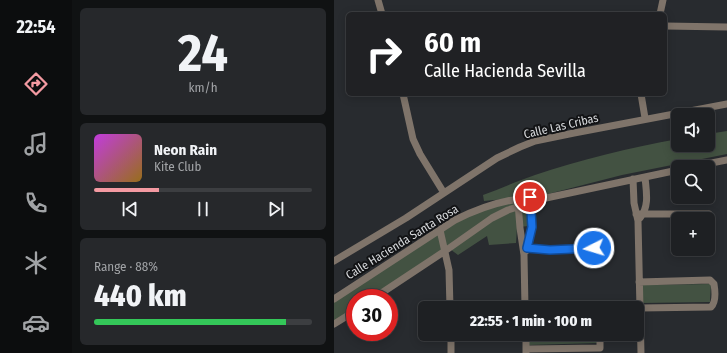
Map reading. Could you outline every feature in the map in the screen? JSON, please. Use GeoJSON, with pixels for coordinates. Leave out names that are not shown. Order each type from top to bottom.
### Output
{"type":"FeatureCollection","features":[{"type":"Feature","properties":{"kind":"street"},"geometry":{"type":"LineString","coordinates":[[378,0],[381,12]]}},
{"type":"Feature","properties":{"kind":"street"},"geometry":{"type":"LineString","coordinates":[[660,12],[663,0]]}},
{"type":"Feature","properties":{"kind":"street"},"geometry":{"type":"LineString","coordinates":[[667,26],[727,27]]}},
{"type":"Feature","properties":{"kind":"street"},"geometry":{"type":"LineString","coordinates":[[403,96],[413,139],[420,154],[444,193]]}},
{"type":"Feature","properties":{"kind":"street"},"geometry":{"type":"LineString","coordinates":[[641,96],[645,118]]}},
{"type":"Feature","properties":{"kind":"street","name":"Calle Las Cribas"},"geometry":{"type":"LineString","coordinates":[[334,261],[406,218],[497,158],[535,141],[645,118],[727,104]]}},
{"type":"Feature","properties":{"kind":"street"},"geometry":{"type":"LineString","coordinates":[[715,162],[727,160]]}},
{"type":"Feature","properties":{"kind":"street","name":"Calle Hacienda Santa Rosa"},"geometry":{"type":"LineString","coordinates":[[334,299],[455,220],[488,206],[546,198],[671,171]]}},
{"type":"Feature","properties":{"kind":"street"},"geometry":{"type":"LineString","coordinates":[[639,217],[646,204],[647,195],[645,176]]}},
{"type":"Feature","properties":{"kind":"street"},"geometry":{"type":"LineString","coordinates":[[633,179],[634,203],[639,217],[640,301]]}},
{"type":"Feature","properties":{"kind":"street"},"geometry":{"type":"LineString","coordinates":[[525,250],[532,227],[531,200]]}},
{"type":"Feature","properties":{"kind":"street"},"geometry":{"type":"LineString","coordinates":[[518,203],[520,228],[525,250],[525,301]]}},
{"type":"Feature","properties":{"kind":"street","name":"Calle Hacienda Santa Rosa"},"geometry":{"type":"LineString","coordinates":[[388,289],[492,218],[518,203]]}},
{"type":"Feature","properties":{"kind":"street"},"geometry":{"type":"LineString","coordinates":[[634,203],[646,204]]}},
{"type":"Feature","properties":{"kind":"street"},"geometry":{"type":"LineString","coordinates":[[488,206],[492,218]]}},
{"type":"Feature","properties":{"kind":"street"},"geometry":{"type":"LineString","coordinates":[[639,217],[671,216]]}},
{"type":"Feature","properties":{"kind":"street"},"geometry":{"type":"LineString","coordinates":[[520,228],[532,227]]}},
{"type":"Feature","properties":{"kind":"street"},"geometry":{"type":"LineString","coordinates":[[440,230],[449,270],[450,301]]}},
{"type":"Feature","properties":{"kind":"street"},"geometry":{"type":"LineString","coordinates":[[525,250],[594,248]]}},
{"type":"Feature","properties":{"kind":"street"},"geometry":{"type":"LineString","coordinates":[[639,282],[710,280],[715,287],[714,303],[711,307],[644,308]]}},
{"type":"Feature","properties":{"kind":"street"},"geometry":{"type":"LineString","coordinates":[[334,324],[346,317]]}},
{"type":"Feature","properties":{"kind":"street"},"geometry":{"type":"LineString","coordinates":[[451,341],[451,353]]}},
{"type":"Feature","properties":{"kind":"street"},"geometry":{"type":"LineString","coordinates":[[526,351],[600,348],[600,341]]}},
{"type":"Feature","properties":{"kind":"street"},"geometry":{"type":"LineString","coordinates":[[641,341],[641,353]]}},
{"type":"Feature","properties":{"kind":"green space"},"geometry":{"type":"Polygon","coordinates":[[[727,131],[727,154],[697,160],[671,160],[671,165],[622,175],[544,195],[484,201],[483,195],[528,177],[587,159],[642,146],[671,140],[671,152],[715,152],[715,133],[727,131]]]}},
{"type":"Feature","properties":{"kind":"green space"},"geometry":{"type":"Polygon","coordinates":[[[515,202],[512,211],[529,206],[530,226],[517,227],[516,243],[489,245],[487,236],[458,255],[446,246],[443,231],[476,211],[515,202]]]}},
{"type":"Feature","properties":{"kind":"green space"},"geometry":{"type":"Polygon","coordinates":[[[440,233],[442,250],[384,289],[353,289],[440,233]]]}},
{"type":"Feature","properties":{"kind":"green space"},"geometry":{"type":"Polygon","coordinates":[[[711,284],[710,302],[644,303],[644,301],[642,301],[643,285],[711,284]]]}},
{"type":"Feature","properties":{"kind":"green space"},"geometry":{"type":"Polygon","coordinates":[[[346,293],[346,314],[334,322],[334,301],[346,293]]]}},
{"type":"Feature","properties":{"kind":"green space"},"geometry":{"type":"Polygon","coordinates":[[[529,341],[597,341],[597,343],[529,345],[529,341]]]}},
{"type":"Feature","properties":{"kind":"route"},"geometry":{"type":"LineString","coordinates":[[530,197],[532,227],[527,248],[550,250],[594,248]]}}]}
